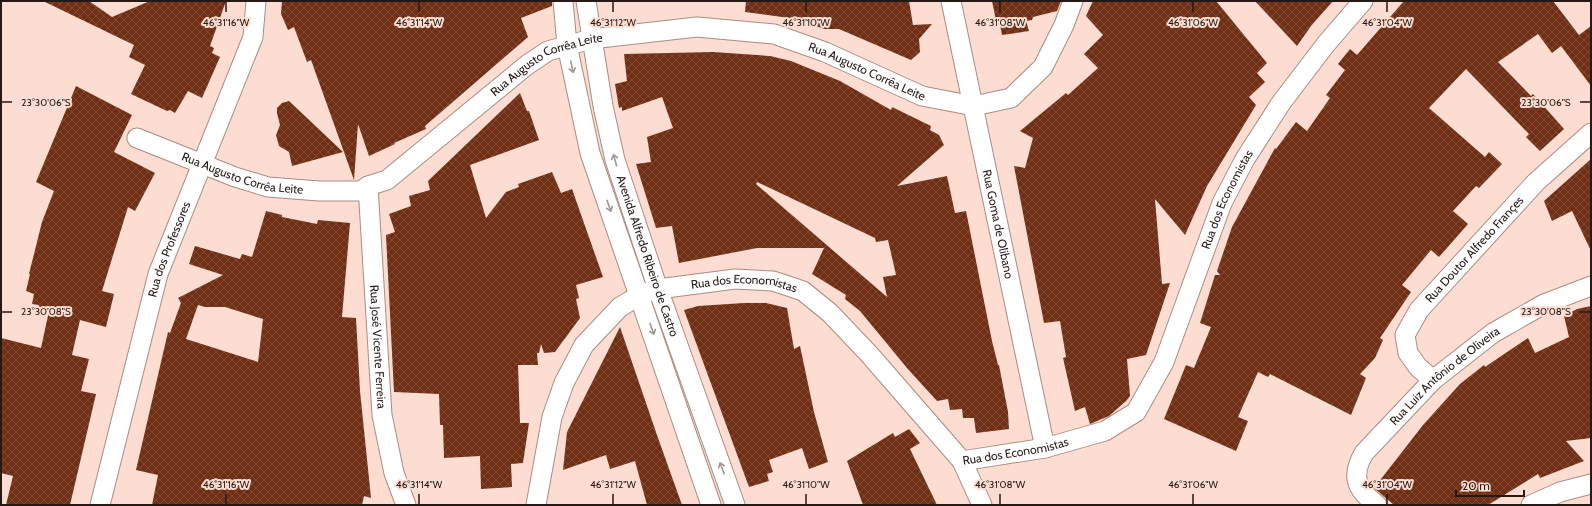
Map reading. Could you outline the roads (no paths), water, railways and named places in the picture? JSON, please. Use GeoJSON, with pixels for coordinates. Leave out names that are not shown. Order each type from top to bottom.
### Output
{"type":"FeatureCollection","features":[{"type":"Feature","properties":{"kind":"street","name":"Rua dos Professores"},"geometry":{"type":"LineString","coordinates":[[100,505],[158,274],[253,37],[256,1]]}},
{"type":"Feature","properties":{"kind":"street","name":"Avenida Alfredo Ribeiro de Castro"},"geometry":{"type":"LineString","coordinates":[[564,1],[567,45],[590,152],[711,505]]}},
{"type":"Feature","properties":{"kind":"street","name":"Avenida Alfredo Ribeiro de Castro"},"geometry":{"type":"LineString","coordinates":[[586,1],[591,39],[614,160],[735,505]]}},
{"type":"Feature","properties":{"kind":"street","name":"Rua Goma de Olibano"},"geometry":{"type":"LineString","coordinates":[[951,1],[1045,448]]}},
{"type":"Feature","properties":{"kind":"street","name":"Rua Augusto Corrêa Leite"},"geometry":{"type":"LineString","coordinates":[[137,138],[202,165],[235,177],[268,186],[318,191],[361,191],[368,186],[387,180],[527,65],[548,51],[591,39],[697,27],[774,34],[825,52],[922,96],[974,106],[1011,98],[1043,67],[1064,24],[1073,1]]}},
{"type":"Feature","properties":{"kind":"street","name":"Rua dos Economistas"},"geometry":{"type":"LineString","coordinates":[[536,505],[552,417],[564,383],[584,346],[620,307],[640,295],[658,289],[735,279],[773,280],[803,292],[830,313],[879,366],[962,461],[1045,448],[1106,431],[1136,412],[1164,362],[1222,203],[1245,159],[1281,103],[1326,44],[1363,1]]}},
{"type":"Feature","properties":{"kind":"street","name":"Rua Doutor Alfredo Françes"},"geometry":{"type":"LineString","coordinates":[[1433,380],[1418,367],[1408,353],[1405,335],[1419,310],[1536,182],[1591,133]]}},
{"type":"Feature","properties":{"kind":"street","name":"Rua José Vicente Ferreira"},"geometry":{"type":"LineString","coordinates":[[368,186],[382,415],[394,474],[406,505]]}},
{"type":"Feature","properties":{"kind":"street","name":"Rua Luiz Antônio de Oliveira"},"geometry":{"type":"LineString","coordinates":[[1377,505],[1360,489],[1356,477],[1357,464],[1364,453],[1433,380],[1493,333],[1544,304],[1591,286]]}},
{"type":"Feature","properties":{"kind":"street"},"geometry":{"type":"LineString","coordinates":[[962,461],[982,505]]}},
{"type":"Feature","properties":{"kind":"street"},"geometry":{"type":"LineString","coordinates":[[1531,505],[1560,492],[1591,484]]}}]}
